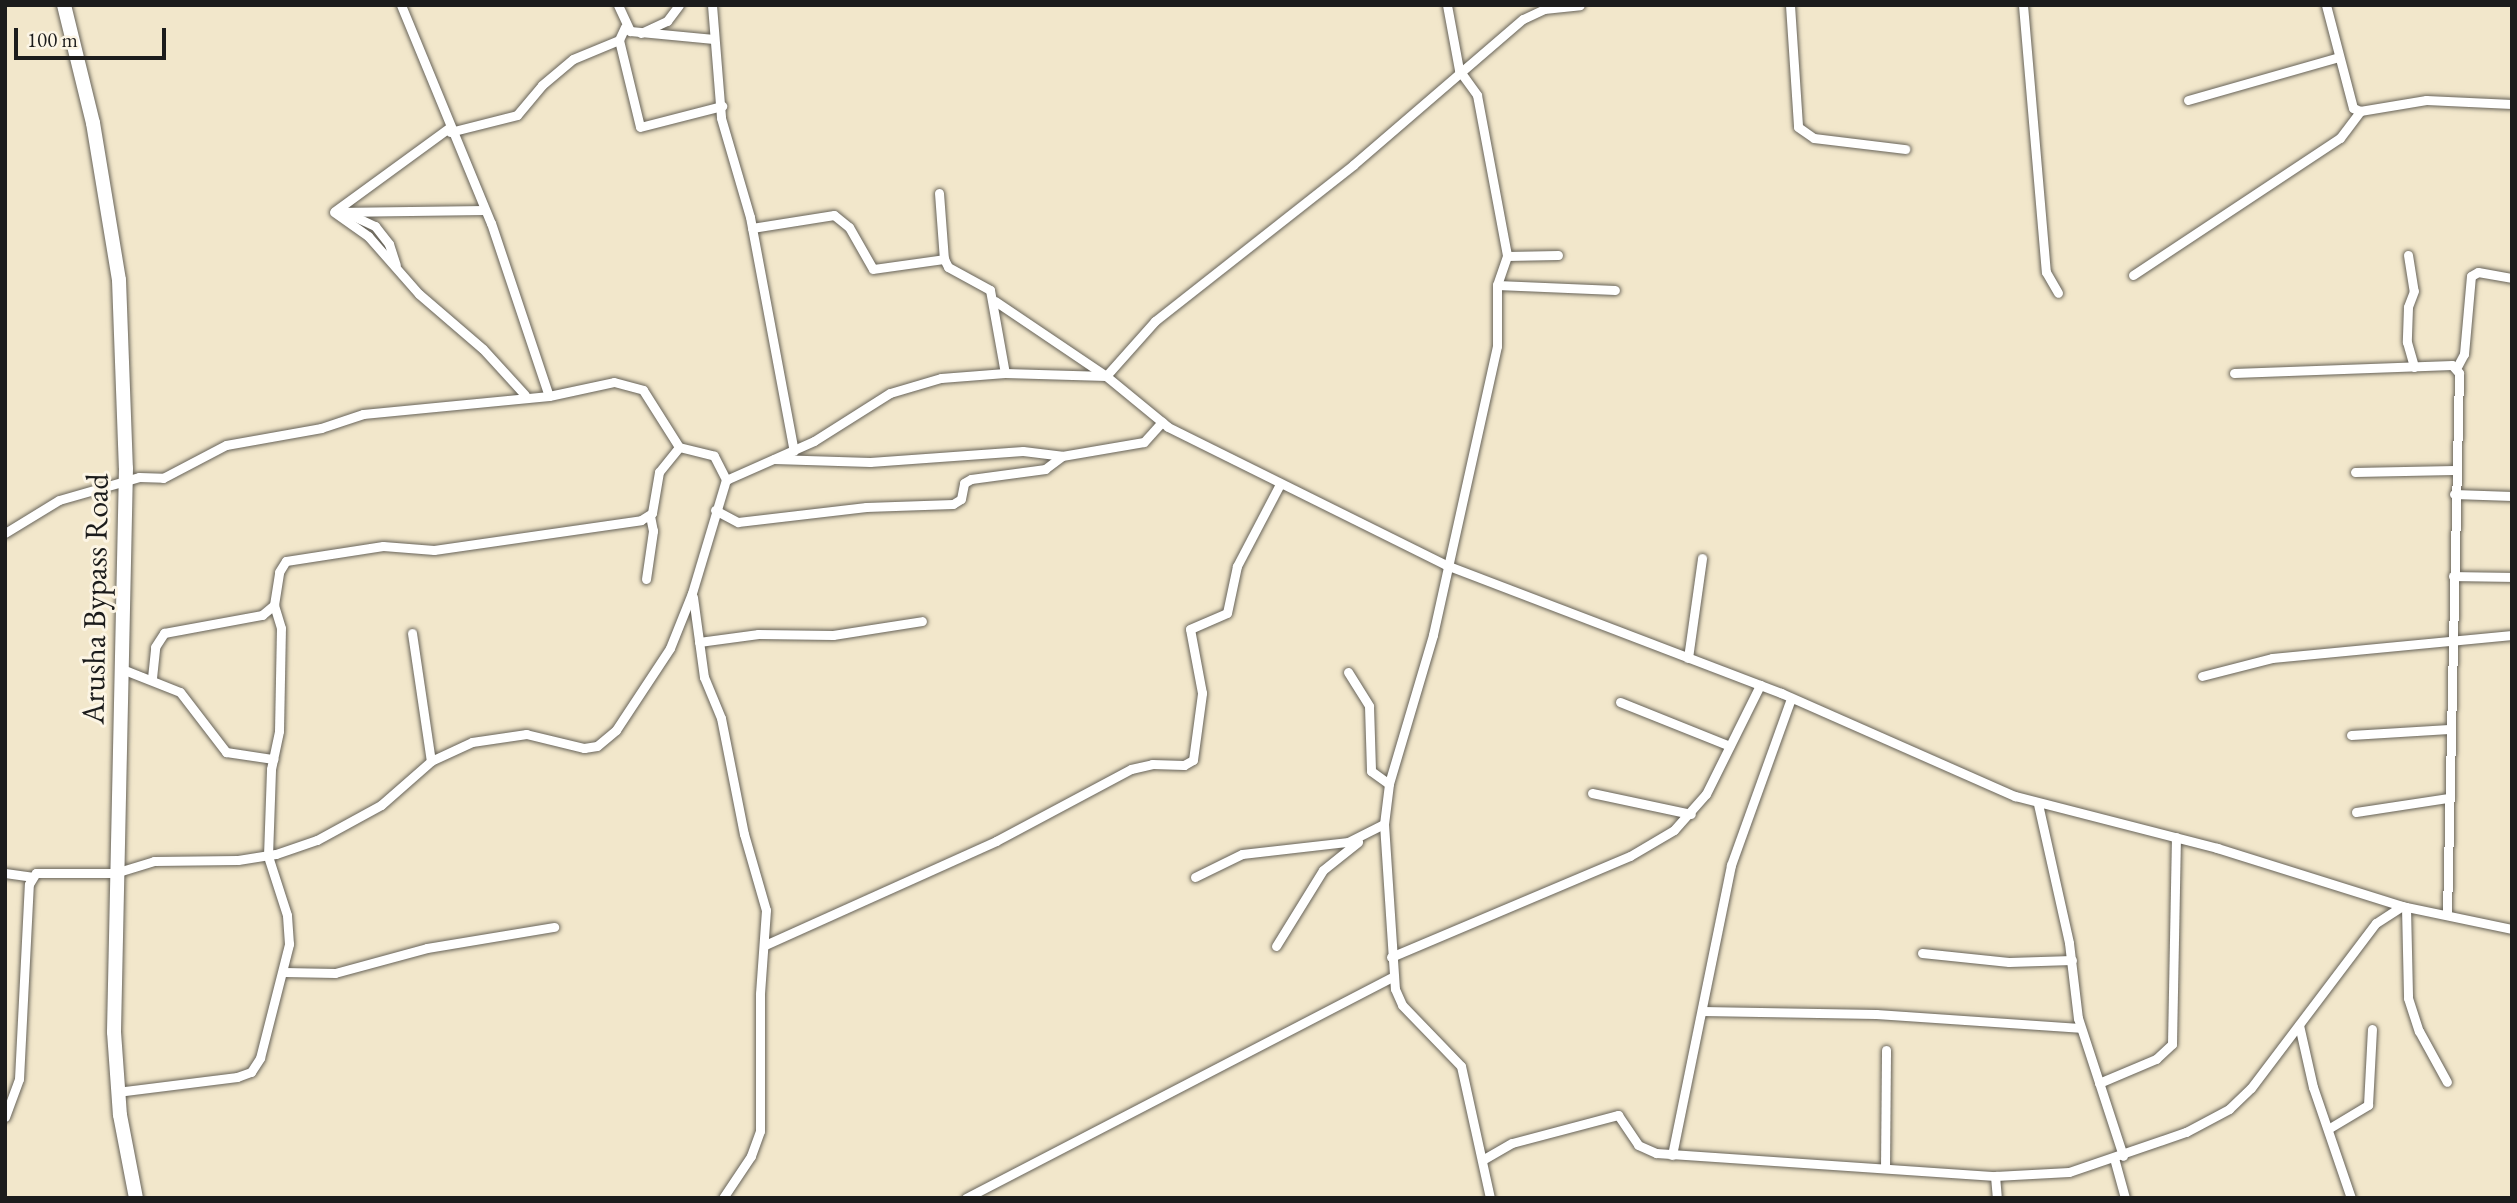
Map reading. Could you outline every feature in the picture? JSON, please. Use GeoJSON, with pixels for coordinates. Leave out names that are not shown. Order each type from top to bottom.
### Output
{"type":"FeatureCollection","features":[{"type":"Feature","properties":{"kind":"main road","name":"Arusha Bypass Road"},"geometry":{"type":"LineString","coordinates":[[64,5],[93,123],[119,280],[126,480],[115,873],[117,1092],[136,1198]]}},
{"type":"Feature","properties":{"kind":"street"},"geometry":{"type":"LineString","coordinates":[[401,5],[485,210],[549,396]]}},
{"type":"Feature","properties":{"kind":"street"},"geometry":{"type":"LineString","coordinates":[[618,5],[625,27],[619,40],[640,127],[722,106]]}},
{"type":"Feature","properties":{"kind":"street"},"geometry":{"type":"LineString","coordinates":[[640,34],[667,21],[679,5]]}},
{"type":"Feature","properties":{"kind":"street"},"geometry":{"type":"LineString","coordinates":[[712,5],[721,118],[752,228],[793,451]]}},
{"type":"Feature","properties":{"kind":"street"},"geometry":{"type":"LineString","coordinates":[[1447,5],[1459,70],[1476,95],[1507,256],[1497,285],[1497,346],[1446,565],[1433,635],[1389,784],[1384,824],[1392,977],[1402,1005],[1461,1066],[1484,1159],[1490,1198]]}},
{"type":"Feature","properties":{"kind":"street"},"geometry":{"type":"LineString","coordinates":[[1106,376],[1155,321],[1353,165],[1459,70],[1533,12],[1580,5]]}},
{"type":"Feature","properties":{"kind":"street"},"geometry":{"type":"LineString","coordinates":[[1790,5],[1798,127],[1814,138],[1905,149]]}},
{"type":"Feature","properties":{"kind":"street"},"geometry":{"type":"LineString","coordinates":[[2023,5],[2046,272],[2058,293]]}},
{"type":"Feature","properties":{"kind":"street"},"geometry":{"type":"LineString","coordinates":[[2326,5],[2349,102],[2360,111]]}},
{"type":"Feature","properties":{"kind":"street"},"geometry":{"type":"LineString","coordinates":[[625,27],[640,34],[714,39]]}},
{"type":"Feature","properties":{"kind":"street"},"geometry":{"type":"LineString","coordinates":[[334,212],[450,130],[517,115],[542,85],[573,59],[619,40]]}},
{"type":"Feature","properties":{"kind":"street"},"geometry":{"type":"LineString","coordinates":[[2188,100],[2339,57]]}},
{"type":"Feature","properties":{"kind":"street"},"geometry":{"type":"LineString","coordinates":[[2133,275],[2340,138],[2360,111],[2426,100],[2512,104]]}},
{"type":"Feature","properties":{"kind":"street"},"geometry":{"type":"LineString","coordinates":[[939,192],[944,259],[948,267],[990,290],[995,301],[1005,373]]}},
{"type":"Feature","properties":{"kind":"street"},"geometry":{"type":"LineString","coordinates":[[334,212],[485,210]]}},
{"type":"Feature","properties":{"kind":"street"},"geometry":{"type":"LineString","coordinates":[[334,212],[368,236],[398,270],[525,395]]}},
{"type":"Feature","properties":{"kind":"street"},"geometry":{"type":"LineString","coordinates":[[752,228],[834,215],[849,227],[873,270],[944,259]]}},
{"type":"Feature","properties":{"kind":"street"},"geometry":{"type":"LineString","coordinates":[[1507,256],[1558,255]]}},
{"type":"Feature","properties":{"kind":"street"},"geometry":{"type":"LineString","coordinates":[[2408,256],[2414,291],[2408,307],[2407,342],[2414,367]]}},
{"type":"Feature","properties":{"kind":"street"},"geometry":{"type":"LineString","coordinates":[[2447,913],[2454,470],[2461,391],[2457,367],[2464,354],[2471,276],[2478,272],[2512,278]]}},
{"type":"Feature","properties":{"kind":"street"},"geometry":{"type":"LineString","coordinates":[[1497,285],[1615,290]]}},
{"type":"Feature","properties":{"kind":"street"},"geometry":{"type":"LineString","coordinates":[[995,301],[1106,376],[1162,422],[1280,484],[1446,565],[1760,685],[2038,804],[2176,837],[2404,907],[2447,913],[2512,929]]}},
{"type":"Feature","properties":{"kind":"street"},"geometry":{"type":"LineString","coordinates":[[2234,373],[2457,367]]}},
{"type":"Feature","properties":{"kind":"street"},"geometry":{"type":"LineString","coordinates":[[5,873],[32,877],[47,872],[115,873],[154,861],[268,856],[317,840],[380,805],[431,761],[472,741],[514,734],[584,748],[597,746],[616,730],[661,664],[692,593],[726,480],[793,451],[890,393],[941,379],[1005,373],[1106,376]]}},
{"type":"Feature","properties":{"kind":"street"},"geometry":{"type":"LineString","coordinates":[[5,533],[59,500],[126,480],[163,478],[226,445],[321,428],[363,414],[467,406],[525,395],[549,396],[614,382],[632,384],[655,405],[679,447],[714,456],[726,480]]}},
{"type":"Feature","properties":{"kind":"street"},"geometry":{"type":"LineString","coordinates":[[772,459],[870,462],[1033,451],[1062,456],[1144,442],[1162,422]]}},
{"type":"Feature","properties":{"kind":"street"},"geometry":{"type":"LineString","coordinates":[[646,579],[653,531],[650,516],[659,472],[679,447]]}},
{"type":"Feature","properties":{"kind":"street"},"geometry":{"type":"LineString","coordinates":[[715,510],[738,523],[866,507],[953,503],[961,499],[967,481],[1045,469],[1062,456]]}},
{"type":"Feature","properties":{"kind":"street"},"geometry":{"type":"LineString","coordinates":[[2355,472],[2454,470]]}},
{"type":"Feature","properties":{"kind":"street"},"geometry":{"type":"LineString","coordinates":[[765,945],[985,847],[1131,769],[1189,764],[1202,705],[1190,629],[1227,613],[1240,559],[1280,484]]}},
{"type":"Feature","properties":{"kind":"street"},"geometry":{"type":"LineString","coordinates":[[2454,494],[2512,496]]}},
{"type":"Feature","properties":{"kind":"street"},"geometry":{"type":"LineString","coordinates":[[117,1092],[251,1072],[260,1058],[284,972],[289,930],[268,856],[273,759],[279,731],[281,628],[274,604],[279,572],[295,558],[383,546],[434,550],[650,516]]}},
{"type":"Feature","properties":{"kind":"street"},"geometry":{"type":"LineString","coordinates":[[1688,658],[1702,558]]}},
{"type":"Feature","properties":{"kind":"street"},"geometry":{"type":"LineString","coordinates":[[2454,576],[2512,577]]}},
{"type":"Feature","properties":{"kind":"street"},"geometry":{"type":"LineString","coordinates":[[692,593],[704,677],[721,718],[744,834],[762,891],[765,945],[760,994],[760,1131],[751,1156],[723,1198]]}},
{"type":"Feature","properties":{"kind":"street"},"geometry":{"type":"LineString","coordinates":[[152,678],[155,647],[164,633],[254,617],[274,604]]}},
{"type":"Feature","properties":{"kind":"street"},"geometry":{"type":"LineString","coordinates":[[699,642],[758,634],[833,635],[922,621]]}},
{"type":"Feature","properties":{"kind":"street"},"geometry":{"type":"LineString","coordinates":[[412,633],[431,761]]}},
{"type":"Feature","properties":{"kind":"street"},"geometry":{"type":"LineString","coordinates":[[2202,676],[2272,658],[2452,637],[2512,635]]}},
{"type":"Feature","properties":{"kind":"street"},"geometry":{"type":"LineString","coordinates":[[122,669],[152,678],[180,692],[220,748],[239,757],[273,759]]}},
{"type":"Feature","properties":{"kind":"street"},"geometry":{"type":"LineString","coordinates":[[1348,672],[1369,706],[1371,771],[1389,784]]}},
{"type":"Feature","properties":{"kind":"street"},"geometry":{"type":"LineString","coordinates":[[1391,957],[1630,856],[1691,814],[1730,746],[1760,685]]}},
{"type":"Feature","properties":{"kind":"street"},"geometry":{"type":"LineString","coordinates":[[1672,1155],[1731,865],[1791,698]]}},
{"type":"Feature","properties":{"kind":"street"},"geometry":{"type":"LineString","coordinates":[[1620,702],[1730,746]]}},
{"type":"Feature","properties":{"kind":"street"},"geometry":{"type":"LineString","coordinates":[[2351,735],[2449,729]]}},
{"type":"Feature","properties":{"kind":"street"},"geometry":{"type":"LineString","coordinates":[[1592,793],[1691,814]]}},
{"type":"Feature","properties":{"kind":"street"},"geometry":{"type":"LineString","coordinates":[[2356,812],[2448,798]]}},
{"type":"Feature","properties":{"kind":"street"},"geometry":{"type":"LineString","coordinates":[[2038,804],[2072,960],[2080,1028],[2099,1083],[2119,1157],[2125,1198]]}},
{"type":"Feature","properties":{"kind":"street"},"geometry":{"type":"LineString","coordinates":[[1276,946],[1323,870],[1384,824]]}},
{"type":"Feature","properties":{"kind":"street"},"geometry":{"type":"LineString","coordinates":[[2099,1083],[2156,1059],[2175,1036],[2171,976],[2176,837]]}},
{"type":"Feature","properties":{"kind":"street"},"geometry":{"type":"LineString","coordinates":[[1195,877],[1242,854],[1362,839]]}},
{"type":"Feature","properties":{"kind":"street"},"geometry":{"type":"LineString","coordinates":[[5,1117],[19,1079],[32,877]]}},
{"type":"Feature","properties":{"kind":"street"},"geometry":{"type":"LineString","coordinates":[[1484,1159],[1512,1143],[1618,1115],[1642,1149],[1672,1155],[1995,1176],[2051,1175],[2119,1157],[2186,1132],[2229,1109],[2251,1088],[2375,923],[2404,907]]}},
{"type":"Feature","properties":{"kind":"street"},"geometry":{"type":"LineString","coordinates":[[2404,907],[2408,999],[2418,1031],[2447,1082]]}},
{"type":"Feature","properties":{"kind":"street"},"geometry":{"type":"LineString","coordinates":[[284,972],[335,973],[415,950],[516,930],[554,927]]}},
{"type":"Feature","properties":{"kind":"street"},"geometry":{"type":"LineString","coordinates":[[1922,953],[2009,962],[2072,960]]}},
{"type":"Feature","properties":{"kind":"street"},"geometry":{"type":"LineString","coordinates":[[966,1198],[1392,977]]}},
{"type":"Feature","properties":{"kind":"street"},"geometry":{"type":"LineString","coordinates":[[1702,1011],[1877,1014],[2080,1028]]}},
{"type":"Feature","properties":{"kind":"street"},"geometry":{"type":"LineString","coordinates":[[2299,1025],[2308,1069],[2351,1198]]}},
{"type":"Feature","properties":{"kind":"street"},"geometry":{"type":"LineString","coordinates":[[2328,1129],[2368,1105],[2372,1029]]}},
{"type":"Feature","properties":{"kind":"street"},"geometry":{"type":"LineString","coordinates":[[1885,1168],[1886,1049]]}},
{"type":"Feature","properties":{"kind":"street"},"geometry":{"type":"LineString","coordinates":[[1995,1176],[1997,1198]]}}]}
